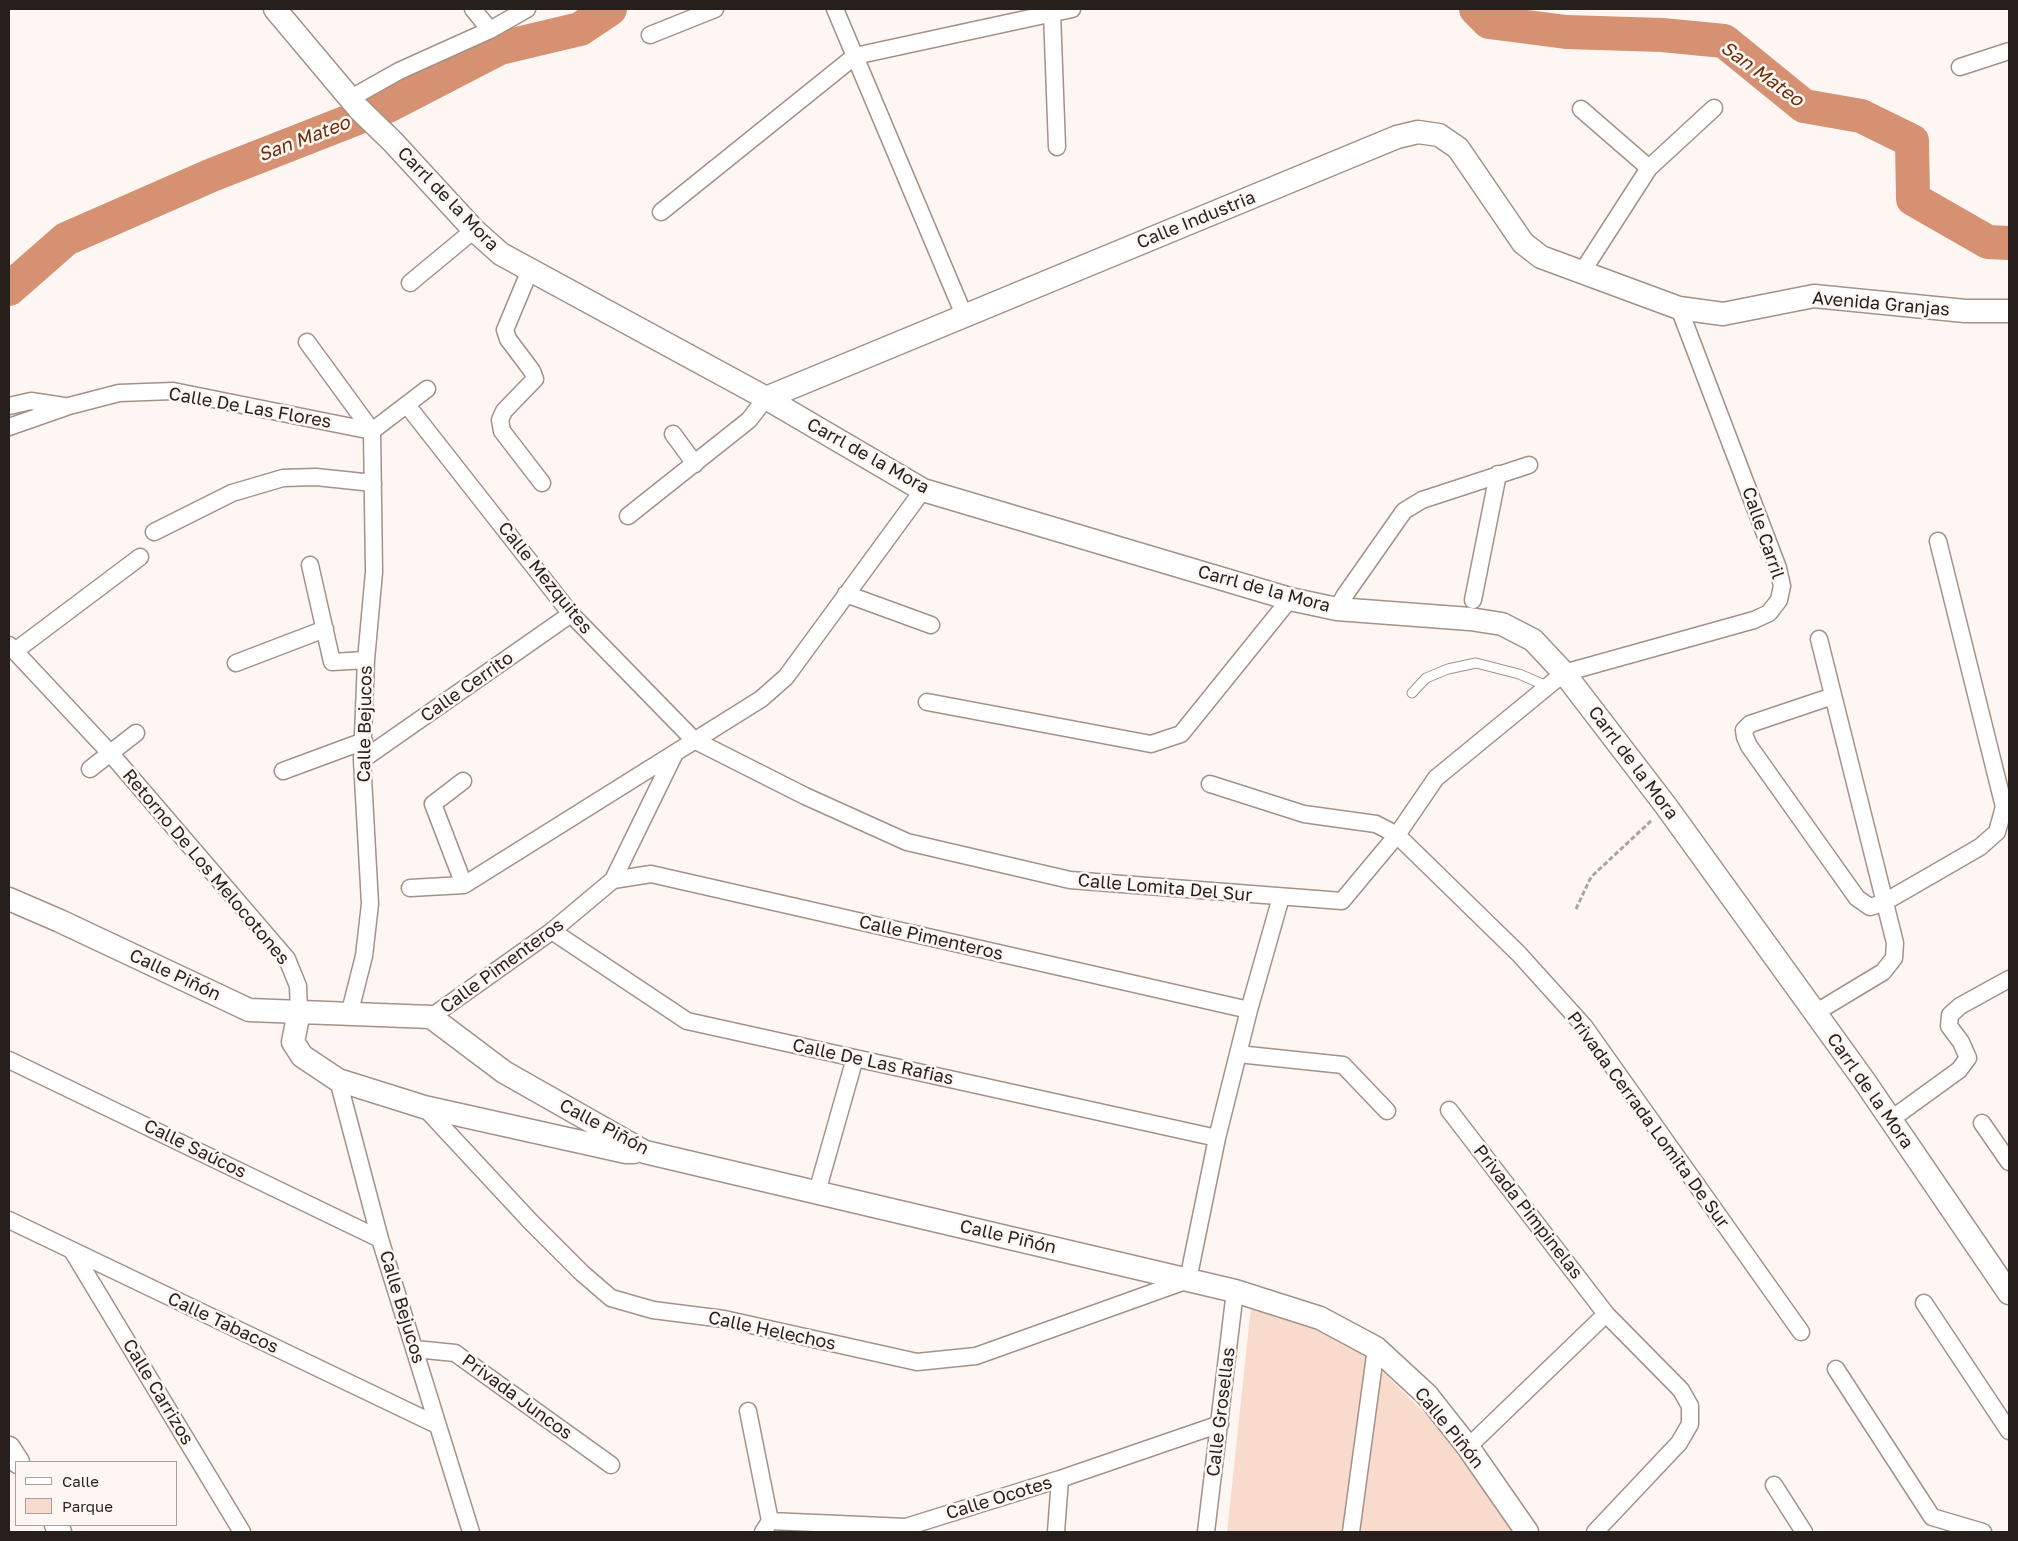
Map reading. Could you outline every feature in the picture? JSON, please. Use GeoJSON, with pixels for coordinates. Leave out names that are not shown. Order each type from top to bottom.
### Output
{"type":"FeatureCollection","features":[{"type":"Feature","properties":{"kind":"street","name":"Carrl de la Mora"},"geometry":{"type":"LineString","coordinates":[[275,9],[355,103],[474,230],[501,254],[766,398],[923,490],[1290,599],[1338,609],[1470,619],[1502,624],[1533,640],[1555,679],[1666,806],[1815,1013],[2009,1293]]}},
{"type":"Feature","properties":{"kind":"street"},"geometry":{"type":"LineString","coordinates":[[473,9],[490,30]]}},
{"type":"Feature","properties":{"kind":"street"},"geometry":{"type":"LineString","coordinates":[[355,103],[399,71],[490,30],[527,9]]}},
{"type":"Feature","properties":{"kind":"street"},"geometry":{"type":"LineString","coordinates":[[650,34],[715,9]]}},
{"type":"Feature","properties":{"kind":"street"},"geometry":{"type":"LineString","coordinates":[[835,9],[964,315]]}},
{"type":"Feature","properties":{"kind":"street"},"geometry":{"type":"LineString","coordinates":[[661,212],[855,56],[1072,9]]}},
{"type":"Feature","properties":{"kind":"street"},"geometry":{"type":"LineString","coordinates":[[1052,13],[1057,147]]}},
{"type":"Feature","properties":{"kind":"street"},"geometry":{"type":"LineString","coordinates":[[1960,67],[2009,51]]}},
{"type":"Feature","properties":{"kind":"street"},"geometry":{"type":"LineString","coordinates":[[1581,108],[1649,168]]}},
{"type":"Feature","properties":{"kind":"street"},"geometry":{"type":"LineString","coordinates":[[1582,272],[1649,168],[1714,108]]}},
{"type":"Feature","properties":{"kind":"street","name":"Calle Industria"},"geometry":{"type":"LineString","coordinates":[[766,398],[1397,138],[1418,132],[1439,135],[1458,148],[1523,243],[1541,257],[1582,272]]}},
{"type":"Feature","properties":{"kind":"street"},"geometry":{"type":"LineString","coordinates":[[410,283],[474,230]]}},
{"type":"Feature","properties":{"kind":"street"},"geometry":{"type":"LineString","coordinates":[[530,270],[505,330],[508,339],[532,371],[535,379],[504,411],[500,420],[502,431],[542,483]]}},
{"type":"Feature","properties":{"kind":"street","name":"Avenida Granjas"},"geometry":{"type":"LineString","coordinates":[[1582,272],[1679,308],[1723,314],[1814,296],[1965,311],[2009,311]]}},
{"type":"Feature","properties":{"kind":"street","name":"Calle Carril"},"geometry":{"type":"LineString","coordinates":[[1555,679],[1754,620],[1769,613],[1779,600],[1782,586],[1778,568],[1679,308]]}},
{"type":"Feature","properties":{"kind":"street"},"geometry":{"type":"LineString","coordinates":[[307,342],[372,431],[427,389]]}},
{"type":"Feature","properties":{"kind":"street","name":"Calle De Las Flores"},"geometry":{"type":"LineString","coordinates":[[9,427],[69,406],[119,393],[173,391],[372,431]]}},
{"type":"Feature","properties":{"kind":"street"},"geometry":{"type":"LineString","coordinates":[[628,516],[749,420],[766,398]]}},
{"type":"Feature","properties":{"kind":"street"},"geometry":{"type":"LineString","coordinates":[[9,406],[31,401],[69,406]]}},
{"type":"Feature","properties":{"kind":"street","name":"Calle Mezquites"},"geometry":{"type":"LineString","coordinates":[[407,405],[571,614],[694,740]]}},
{"type":"Feature","properties":{"kind":"street","name":"Calle Bejucos"},"geometry":{"type":"LineString","coordinates":[[349,1015],[364,956],[370,904],[362,760],[366,660],[374,572],[372,431]]}},
{"type":"Feature","properties":{"kind":"street"},"geometry":{"type":"LineString","coordinates":[[672,434],[695,464]]}},
{"type":"Feature","properties":{"kind":"street"},"geometry":{"type":"LineString","coordinates":[[1338,609],[1345,595],[1404,511],[1422,500],[1529,465]]}},
{"type":"Feature","properties":{"kind":"street"},"geometry":{"type":"LineString","coordinates":[[1473,600],[1498,474]]}},
{"type":"Feature","properties":{"kind":"street"},"geometry":{"type":"LineString","coordinates":[[154,532],[232,493],[283,478],[316,477],[373,483]]}},
{"type":"Feature","properties":{"kind":"street","name":"Calle Pimenteros"},"geometry":{"type":"LineString","coordinates":[[349,1015],[431,1017],[552,931],[614,880],[675,753],[761,699],[786,677],[923,490]]}},
{"type":"Feature","properties":{"kind":"street"},"geometry":{"type":"LineString","coordinates":[[1833,696],[1750,724],[1744,730],[1745,737],[1749,746],[1857,898],[1870,907],[1884,903],[1980,848],[1997,832],[2004,807],[1938,541]]}},
{"type":"Feature","properties":{"kind":"street"},"geometry":{"type":"LineString","coordinates":[[12,648],[140,557]]}},
{"type":"Feature","properties":{"kind":"street"},"geometry":{"type":"LineString","coordinates":[[310,564],[332,662],[366,660]]}},
{"type":"Feature","properties":{"kind":"street"},"geometry":{"type":"LineString","coordinates":[[846,594],[932,625]]}},
{"type":"Feature","properties":{"kind":"street"},"geometry":{"type":"LineString","coordinates":[[927,702],[1151,744],[1181,734],[1290,599]]}},
{"type":"Feature","properties":{"kind":"street","name":"Calle Cerrito"},"geometry":{"type":"LineString","coordinates":[[362,760],[571,614]]}},
{"type":"Feature","properties":{"kind":"street"},"geometry":{"type":"LineString","coordinates":[[236,663],[324,629]]}},
{"type":"Feature","properties":{"kind":"street"},"geometry":{"type":"LineString","coordinates":[[1815,1013],[1883,972],[1894,958],[1895,943],[1819,638]]}},
{"type":"Feature","properties":{"kind":"street","name":"Retorno De Los Melocotones"},"geometry":{"type":"LineString","coordinates":[[12,648],[111,754],[287,959],[298,986],[299,1012]]}},
{"type":"Feature","properties":{"kind":"street","name":"Calle Lomita Del Sur"},"geometry":{"type":"LineString","coordinates":[[694,740],[805,796],[907,842],[1070,880],[1342,901],[1397,835],[1436,778],[1555,679]]}},
{"type":"Feature","properties":{"kind":"street"},"geometry":{"type":"LineString","coordinates":[[90,769],[136,733]]}},
{"type":"Feature","properties":{"kind":"street"},"geometry":{"type":"LineString","coordinates":[[282,771],[364,741]]}},
{"type":"Feature","properties":{"kind":"street"},"geometry":{"type":"LineString","coordinates":[[410,888],[464,885],[675,753]]}},
{"type":"Feature","properties":{"kind":"street"},"geometry":{"type":"LineString","coordinates":[[463,781],[433,804],[464,885]]}},
{"type":"Feature","properties":{"kind":"street","name":"Privada Cerrada Lomita De Sur"},"geometry":{"type":"LineString","coordinates":[[1210,784],[1304,814],[1376,824],[1397,835],[1520,954],[1584,1026],[1800,1332]]}},
{"type":"Feature","properties":{"kind":"street","name":"Calle Pimenteros"},"geometry":{"type":"LineString","coordinates":[[614,880],[651,874],[1249,1010]]}},
{"type":"Feature","properties":{"kind":"street"},"geometry":{"type":"LineString","coordinates":[[1188,1280],[1217,1138],[1249,1010],[1281,897]]}},
{"type":"Feature","properties":{"kind":"street","name":"Calle Piñón"},"geometry":{"type":"LineString","coordinates":[[9,899],[70,925],[249,1010],[349,1015]]}},
{"type":"Feature","properties":{"kind":"street","name":"Calle De Las Rafias"},"geometry":{"type":"LineString","coordinates":[[552,931],[687,1021],[1217,1138]]}},
{"type":"Feature","properties":{"kind":"street"},"geometry":{"type":"LineString","coordinates":[[1890,1120],[1959,1070],[1968,1058],[1961,1042],[1949,1026],[1950,1015],[1960,1006],[2009,979]]}},
{"type":"Feature","properties":{"kind":"street"},"geometry":{"type":"LineString","coordinates":[[299,1012],[293,1042],[302,1056],[338,1080],[424,1106],[626,1152],[645,1152]]}},
{"type":"Feature","properties":{"kind":"street","name":"Calle Piñón"},"geometry":{"type":"LineString","coordinates":[[431,1017],[504,1072],[645,1152],[1235,1291],[1320,1318],[1376,1348],[1427,1395],[1468,1447],[1527,1532]]}},
{"type":"Feature","properties":{"kind":"street"},"geometry":{"type":"LineString","coordinates":[[1238,1054],[1343,1065],[1388,1111]]}},
{"type":"Feature","properties":{"kind":"street"},"geometry":{"type":"LineString","coordinates":[[817,1192],[855,1058]]}},
{"type":"Feature","properties":{"kind":"street","name":"Calle Saúcos"},"geometry":{"type":"LineString","coordinates":[[9,1060],[380,1239]]}},
{"type":"Feature","properties":{"kind":"street","name":"Calle Bejucos"},"geometry":{"type":"LineString","coordinates":[[338,1080],[380,1239],[471,1532]]}},
{"type":"Feature","properties":{"kind":"street","name":"Calle Helechos"},"geometry":{"type":"LineString","coordinates":[[424,1106],[530,1221],[611,1298],[653,1310],[724,1319],[917,1362],[976,1356],[1188,1280]]}},
{"type":"Feature","properties":{"kind":"street","name":"Privada Pimpinelas"},"geometry":{"type":"LineString","coordinates":[[1450,1110],[1606,1314],[1681,1390],[1690,1406],[1690,1424],[1679,1442],[1595,1532]]}},
{"type":"Feature","properties":{"kind":"street"},"geometry":{"type":"LineString","coordinates":[[1982,1123],[2008,1159]]}},
{"type":"Feature","properties":{"kind":"street","name":"Calle Tabacos"},"geometry":{"type":"LineString","coordinates":[[9,1220],[437,1425]]}},
{"type":"Feature","properties":{"kind":"street","name":"Calle Carrizos"},"geometry":{"type":"LineString","coordinates":[[74,1252],[242,1532]]}},
{"type":"Feature","properties":{"kind":"street","name":"Calle Grosellas"},"geometry":{"type":"LineString","coordinates":[[1206,1532],[1235,1291]]}},
{"type":"Feature","properties":{"kind":"street"},"geometry":{"type":"LineString","coordinates":[[1924,1303],[2009,1431]]}},
{"type":"Feature","properties":{"kind":"street"},"geometry":{"type":"LineString","coordinates":[[1468,1447],[1606,1314]]}},
{"type":"Feature","properties":{"kind":"street"},"geometry":{"type":"LineString","coordinates":[[1351,1532],[1376,1348]]}},
{"type":"Feature","properties":{"kind":"street","name":"Privada Juncos"},"geometry":{"type":"LineString","coordinates":[[415,1349],[455,1353],[611,1465]]}},
{"type":"Feature","properties":{"kind":"street"},"geometry":{"type":"LineString","coordinates":[[1836,1369],[1932,1516],[1983,1532]]}},
{"type":"Feature","properties":{"kind":"street","name":"Calle Ocotes"},"geometry":{"type":"LineString","coordinates":[[748,1411],[766,1527],[906,1529],[1220,1424]]}},
{"type":"Feature","properties":{"kind":"street"},"geometry":{"type":"LineString","coordinates":[[9,1448],[17,1461]]}},
{"type":"Feature","properties":{"kind":"street"},"geometry":{"type":"LineString","coordinates":[[1056,1532],[1060,1479]]}},
{"type":"Feature","properties":{"kind":"street"},"geometry":{"type":"LineString","coordinates":[[1774,1485],[1804,1532]]}},
{"type":"Feature","properties":{"kind":"lane"},"geometry":{"type":"LineString","coordinates":[[1412,693],[1426,678],[1448,669],[1476,663],[1519,674],[1555,679]]}},
{"type":"Feature","properties":{"kind":"path"},"geometry":{"type":"LineString","coordinates":[[1576,909],[1592,877],[1666,806]]}},
{"type":"Feature","properties":{"kind":"green space"},"geometry":{"type":"Polygon","coordinates":[[[1251,1307],[1336,1327],[1457,1444],[1517,1532],[1227,1532],[1251,1307]]]}},
{"type":"Feature","properties":{"kind":"waterway","name":"San Mateo"},"geometry":{"type":"LineString","coordinates":[[9,289],[66,239],[212,175],[388,106],[500,48],[580,29],[610,9]]}},
{"type":"Feature","properties":{"kind":"waterway","name":"San Mateo"},"geometry":{"type":"LineString","coordinates":[[1476,9],[1489,22],[1566,32],[1662,35],[1724,41],[1804,106],[1861,116],[1912,141],[1913,199],[1988,242],[2009,243]]}}]}
